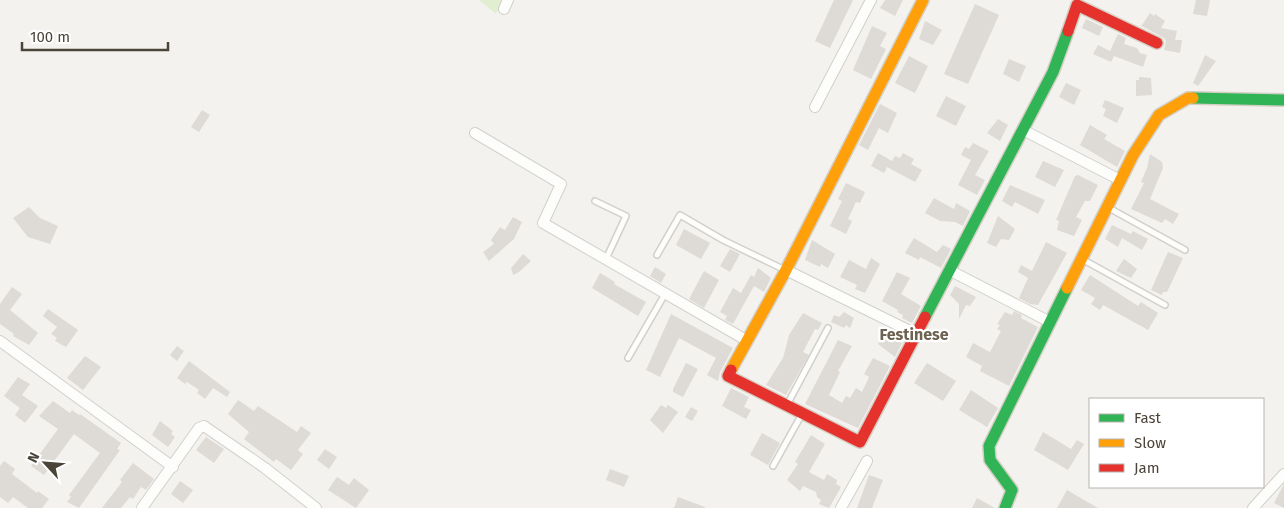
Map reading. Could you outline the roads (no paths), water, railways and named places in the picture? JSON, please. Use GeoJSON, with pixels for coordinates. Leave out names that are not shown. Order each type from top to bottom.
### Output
{"type":"FeatureCollection","features":[{"type":"Feature","properties":{"kind":"street"},"geometry":{"type":"LineString","coordinates":[[815,108],[871,0]]}},
{"type":"Feature","properties":{"kind":"street"},"geometry":{"type":"LineString","coordinates":[[923,0],[786,270],[728,376],[860,442],[1053,72],[1077,5],[1157,42]]}},
{"type":"Feature","properties":{"kind":"street"},"geometry":{"type":"LineString","coordinates":[[1005,508],[1012,490],[990,460],[989,446],[1132,155],[1159,115],[1188,98],[1284,100]]}},
{"type":"Feature","properties":{"kind":"street"},"geometry":{"type":"LineString","coordinates":[[1023,130],[1120,180]]}},
{"type":"Feature","properties":{"kind":"street"},"geometry":{"type":"LineString","coordinates":[[475,133],[561,184],[543,223],[746,340]]}},
{"type":"Feature","properties":{"kind":"street"},"geometry":{"type":"LineString","coordinates":[[786,270],[916,334]]}},
{"type":"Feature","properties":{"kind":"street"},"geometry":{"type":"LineString","coordinates":[[949,270],[1050,322]]}},
{"type":"Feature","properties":{"kind":"street"},"geometry":{"type":"LineString","coordinates":[[0,341],[173,467]]}},
{"type":"Feature","properties":{"kind":"street"},"geometry":{"type":"LineString","coordinates":[[142,508],[200,428],[204,426],[265,468],[316,508]]}},
{"type":"Feature","properties":{"kind":"street"},"geometry":{"type":"LineString","coordinates":[[842,508],[867,461]]}},
{"type":"Feature","properties":{"kind":"street"},"geometry":{"type":"LineString","coordinates":[[1253,508],[1284,474]]}},
{"type":"Feature","properties":{"kind":"lane"},"geometry":{"type":"LineString","coordinates":[[595,201],[626,216],[606,259]]}},
{"type":"Feature","properties":{"kind":"lane"},"geometry":{"type":"LineString","coordinates":[[1107,207],[1185,250]]}},
{"type":"Feature","properties":{"kind":"lane"},"geometry":{"type":"LineString","coordinates":[[657,255],[680,215],[723,240],[786,270]]}},
{"type":"Feature","properties":{"kind":"lane"},"geometry":{"type":"LineString","coordinates":[[1082,258],[1165,305]]}},
{"type":"Feature","properties":{"kind":"lane"},"geometry":{"type":"LineString","coordinates":[[628,358],[665,293]]}},
{"type":"Feature","properties":{"kind":"lane"},"geometry":{"type":"LineString","coordinates":[[787,406],[828,328]]}},
{"type":"Feature","properties":{"kind":"lane"},"geometry":{"type":"LineString","coordinates":[[774,466],[802,413]]}},
{"type":"Feature","properties":{"kind":"district","name":"Festinese"},"geometry":{"type":"Point","coordinates":[914,334]}}]}
